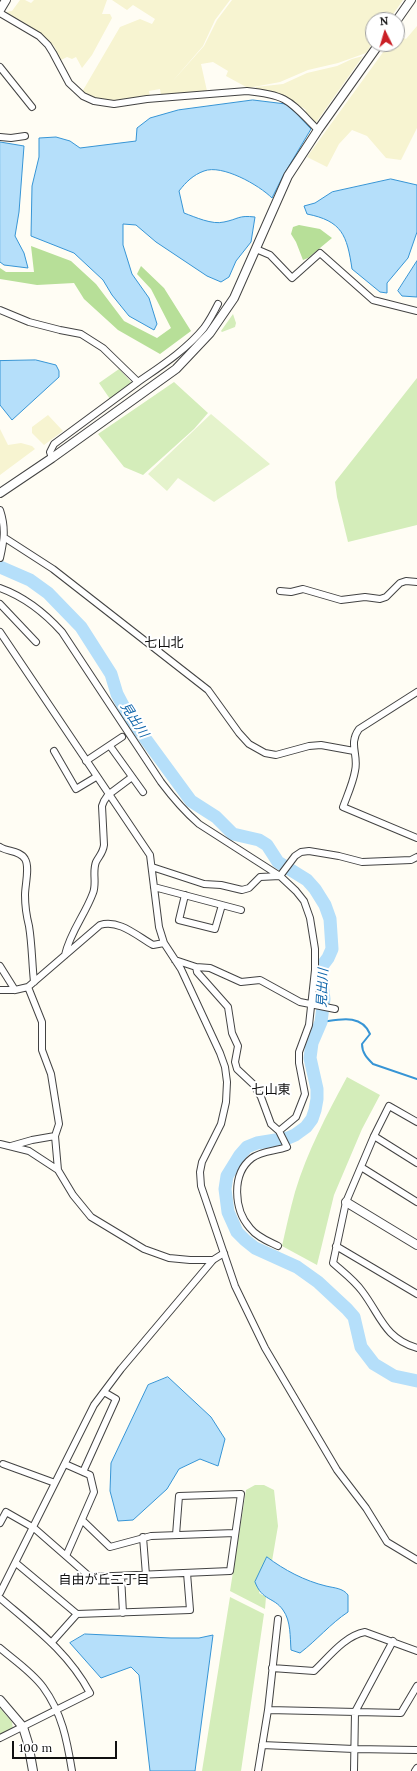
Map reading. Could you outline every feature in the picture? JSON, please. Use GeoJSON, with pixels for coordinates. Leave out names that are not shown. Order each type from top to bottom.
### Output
{"type":"FeatureCollection","features":[{"type":"Feature","properties":{"kind":"street"},"geometry":{"type":"LineString","coordinates":[[6,0],[0,11],[39,36],[48,45],[69,83],[79,93],[94,101],[114,104],[147,99],[232,92],[260,92],[276,95],[291,103],[318,130]]}},
{"type":"Feature","properties":{"kind":"street"},"geometry":{"type":"LineString","coordinates":[[403,12],[411,0]]}},
{"type":"Feature","properties":{"kind":"street"},"geometry":{"type":"LineString","coordinates":[[0,493],[52,458],[176,369],[234,298],[288,176],[318,130],[374,52]]}},
{"type":"Feature","properties":{"kind":"street"},"geometry":{"type":"LineString","coordinates":[[0,67],[32,107]]}},
{"type":"Feature","properties":{"kind":"street"},"geometry":{"type":"LineString","coordinates":[[0,136],[11,138],[25,136]]}},
{"type":"Feature","properties":{"kind":"street"},"geometry":{"type":"LineString","coordinates":[[256,250],[270,255],[292,278],[320,253],[373,300],[417,311]]}},
{"type":"Feature","properties":{"kind":"street"},"geometry":{"type":"LineString","coordinates":[[52,458],[50,452],[54,444],[206,332],[218,304]]}},
{"type":"Feature","properties":{"kind":"street"},"geometry":{"type":"LineString","coordinates":[[0,310],[29,322],[81,334],[103,348],[138,382]]}},
{"type":"Feature","properties":{"kind":"street"},"geometry":{"type":"LineString","coordinates":[[0,510],[4,523],[5,538],[0,558]]}},
{"type":"Feature","properties":{"kind":"street"},"geometry":{"type":"LineString","coordinates":[[5,538],[59,574],[208,690],[248,744],[265,753],[276,755],[309,746],[321,745],[354,750]]}},
{"type":"Feature","properties":{"kind":"street"},"geometry":{"type":"LineString","coordinates":[[280,591],[290,592],[303,589],[341,600],[365,597],[380,599],[386,597],[400,583],[406,581],[417,582]]}},
{"type":"Feature","properties":{"kind":"street"},"geometry":{"type":"LineString","coordinates":[[0,588],[14,593],[33,605],[45,614],[62,632],[161,782],[174,800],[187,814],[199,824],[280,876],[304,901],[312,925],[315,949],[315,970],[309,1025],[299,1052],[300,1073],[305,1094],[296,1117],[279,1131]]}},
{"type":"Feature","properties":{"kind":"street"},"geometry":{"type":"LineString","coordinates":[[0,604],[36,642]]}},
{"type":"Feature","properties":{"kind":"street"},"geometry":{"type":"LineString","coordinates":[[0,632],[108,795],[150,855],[159,927],[164,943],[182,969],[225,1067],[227,1082],[226,1102],[221,1124],[202,1162],[200,1172],[201,1186],[235,1286],[265,1348],[337,1470],[366,1508],[387,1542],[417,1560]]}},
{"type":"Feature","properties":{"kind":"street"},"geometry":{"type":"LineString","coordinates":[[417,692],[359,729],[355,735],[353,741],[355,772],[343,807],[417,838]]}},
{"type":"Feature","properties":{"kind":"street"},"geometry":{"type":"LineString","coordinates":[[86,761],[122,737]]}},
{"type":"Feature","properties":{"kind":"street"},"geometry":{"type":"LineString","coordinates":[[110,746],[143,792]]}},
{"type":"Feature","properties":{"kind":"street"},"geometry":{"type":"LineString","coordinates":[[54,751],[76,789],[96,777]]}},
{"type":"Feature","properties":{"kind":"street"},"geometry":{"type":"LineString","coordinates":[[65,955],[68,942],[93,894],[96,884],[96,862],[103,852],[104,846],[102,806],[108,795],[132,777]]}},
{"type":"Feature","properties":{"kind":"street"},"geometry":{"type":"LineString","coordinates":[[0,848],[20,854],[25,859],[28,869],[25,878],[25,916],[29,926],[34,982]]}},
{"type":"Feature","properties":{"kind":"street"},"geometry":{"type":"LineString","coordinates":[[280,876],[293,858],[301,852],[309,851],[340,856],[362,862],[411,860],[417,857]]}},
{"type":"Feature","properties":{"kind":"street"},"geometry":{"type":"LineString","coordinates":[[152,867],[204,884],[220,885],[242,890],[249,888],[260,877],[280,876]]}},
{"type":"Feature","properties":{"kind":"street"},"geometry":{"type":"LineString","coordinates":[[154,887],[241,910]]}},
{"type":"Feature","properties":{"kind":"street"},"geometry":{"type":"LineString","coordinates":[[186,895],[179,920],[215,929],[222,905]]}},
{"type":"Feature","properties":{"kind":"street"},"geometry":{"type":"LineString","coordinates":[[0,990],[15,990],[28,987],[100,925],[108,923],[119,925],[153,945],[164,943]]}},
{"type":"Feature","properties":{"kind":"street"},"geometry":{"type":"LineString","coordinates":[[175,960],[196,967],[210,968],[241,982],[260,980],[300,1002],[335,1009]]}},
{"type":"Feature","properties":{"kind":"street"},"geometry":{"type":"LineString","coordinates":[[0,966],[15,990]]}},
{"type":"Feature","properties":{"kind":"street"},"geometry":{"type":"LineString","coordinates":[[196,967],[201,977],[228,1007],[232,1034],[238,1046],[237,1069],[253,1084],[261,1097],[271,1124],[279,1131],[287,1147],[260,1154],[252,1158],[242,1173],[237,1192],[239,1210],[250,1229],[259,1236],[278,1246]]}},
{"type":"Feature","properties":{"kind":"street"},"geometry":{"type":"LineString","coordinates":[[28,987],[42,1022],[42,1050],[51,1074],[59,1124],[55,1136],[58,1170]]}},
{"type":"Feature","properties":{"kind":"street"},"geometry":{"type":"LineString","coordinates":[[225,1067],[236,1065]]}},
{"type":"Feature","properties":{"kind":"street"},"geometry":{"type":"LineString","coordinates":[[417,1122],[389,1106],[374,1136],[346,1202],[333,1263],[359,1287],[388,1331],[400,1342],[417,1348]]}},
{"type":"Feature","properties":{"kind":"street"},"geometry":{"type":"LineString","coordinates":[[11,1146],[55,1136]]}},
{"type":"Feature","properties":{"kind":"street"},"geometry":{"type":"LineString","coordinates":[[374,1136],[417,1163]]}},
{"type":"Feature","properties":{"kind":"street"},"geometry":{"type":"LineString","coordinates":[[0,1144],[29,1151],[58,1170],[73,1195],[90,1217],[144,1249],[169,1258],[214,1260]]}},
{"type":"Feature","properties":{"kind":"street"},"geometry":{"type":"LineString","coordinates":[[361,1167],[417,1202]]}},
{"type":"Feature","properties":{"kind":"street"},"geometry":{"type":"LineString","coordinates":[[346,1202],[417,1245]]}},
{"type":"Feature","properties":{"kind":"street"},"geometry":{"type":"LineString","coordinates":[[336,1246],[417,1294]]}},
{"type":"Feature","properties":{"kind":"street"},"geometry":{"type":"LineString","coordinates":[[0,1593],[34,1528],[94,1405],[214,1260],[224,1253]]}},
{"type":"Feature","properties":{"kind":"street"},"geometry":{"type":"LineString","coordinates":[[83,1472],[116,1399],[104,1392]]}},
{"type":"Feature","properties":{"kind":"street"},"geometry":{"type":"LineString","coordinates":[[3,1464],[55,1483]]}},
{"type":"Feature","properties":{"kind":"street"},"geometry":{"type":"LineString","coordinates":[[65,1464],[90,1475],[94,1492],[66,1556]]}},
{"type":"Feature","properties":{"kind":"street"},"geometry":{"type":"LineString","coordinates":[[0,1523],[6,1512],[34,1528],[90,1576],[230,1571],[241,1494],[179,1496],[176,1535]]}},
{"type":"Feature","properties":{"kind":"street"},"geometry":{"type":"LineString","coordinates":[[82,1520],[110,1547],[143,1538],[176,1535],[235,1533]]}},
{"type":"Feature","properties":{"kind":"street"},"geometry":{"type":"LineString","coordinates":[[143,1538],[146,1574]]}},
{"type":"Feature","properties":{"kind":"street"},"geometry":{"type":"LineString","coordinates":[[16,1563],[78,1614],[190,1610],[187,1573]]}},
{"type":"Feature","properties":{"kind":"street"},"geometry":{"type":"LineString","coordinates":[[121,1576],[123,1613]]}},
{"type":"Feature","properties":{"kind":"street"},"geometry":{"type":"LineString","coordinates":[[0,1598],[52,1642],[74,1667],[90,1693],[0,1738]]}},
{"type":"Feature","properties":{"kind":"street"},"geometry":{"type":"LineString","coordinates":[[52,1642],[78,1614]]}},
{"type":"Feature","properties":{"kind":"street"},"geometry":{"type":"LineString","coordinates":[[258,1771],[268,1710],[278,1619]]}},
{"type":"Feature","properties":{"kind":"street"},"geometry":{"type":"LineString","coordinates":[[272,1668],[314,1671],[348,1639],[356,1634],[365,1632],[417,1651]]}},
{"type":"Feature","properties":{"kind":"street"},"geometry":{"type":"LineString","coordinates":[[354,1771],[355,1712],[393,1641]]}},
{"type":"Feature","properties":{"kind":"street"},"geometry":{"type":"LineString","coordinates":[[0,1648],[43,1687],[57,1709],[65,1732],[72,1771]]}},
{"type":"Feature","properties":{"kind":"street"},"geometry":{"type":"LineString","coordinates":[[268,1710],[401,1713],[417,1686]]}},
{"type":"Feature","properties":{"kind":"street"},"geometry":{"type":"LineString","coordinates":[[0,1700],[23,1727],[28,1743],[33,1771]]}},
{"type":"Feature","properties":{"kind":"street"},"geometry":{"type":"LineString","coordinates":[[262,1745],[417,1750]]}},
{"type":"Feature","properties":{"kind":"shaded area"},"geometry":{"type":"Polygon","coordinates":[[[20,0],[25,0],[31,3],[34,0],[107,0],[102,14],[110,14],[112,18],[92,55],[82,68],[76,57],[72,59],[67,57],[61,60],[54,46],[37,31],[6,12],[12,11],[20,0]]]}},
{"type":"Feature","properties":{"kind":"shaded area"},"geometry":{"type":"Polygon","coordinates":[[[112,0],[230,0],[215,20],[203,46],[171,83],[204,46],[217,20],[232,0],[403,0],[395,12],[365,12],[366,53],[338,63],[308,70],[280,82],[248,88],[226,76],[228,71],[213,62],[201,64],[207,91],[161,95],[160,89],[149,91],[150,97],[112,102],[91,98],[82,92],[120,27],[140,19],[152,24],[155,19],[133,5],[127,10],[112,0]]]}},
{"type":"Feature","properties":{"kind":"shaded area"},"geometry":{"type":"Polygon","coordinates":[[[417,26],[417,128],[401,160],[386,158],[367,136],[352,130],[339,144],[327,167],[307,157],[383,52],[405,52],[406,39],[417,26]]]}},
{"type":"Feature","properties":{"kind":"shaded area"},"geometry":{"type":"Polygon","coordinates":[[[363,56],[315,124],[304,113],[306,110],[302,107],[300,108],[288,98],[277,93],[256,89],[256,87],[283,84],[307,73],[337,66],[363,56]]]}},
{"type":"Feature","properties":{"kind":"shaded area"},"geometry":{"type":"Polygon","coordinates":[[[48,415],[63,431],[44,445],[32,433],[32,427],[48,415]]]}},
{"type":"Feature","properties":{"kind":"shaded area"},"geometry":{"type":"Polygon","coordinates":[[[0,429],[8,445],[21,443],[32,446],[35,449],[0,475],[0,429]]]}},
{"type":"Feature","properties":{"kind":"green space"},"geometry":{"type":"Polygon","coordinates":[[[299,225],[320,229],[332,238],[308,258],[303,260],[291,234],[293,227],[299,225]]]}},
{"type":"Feature","properties":{"kind":"green space"},"geometry":{"type":"Polygon","coordinates":[[[31,246],[71,261],[96,284],[124,321],[157,338],[171,328],[151,289],[137,274],[141,266],[164,288],[191,331],[160,354],[118,330],[84,299],[74,283],[37,285],[0,279],[0,268],[6,272],[34,272],[31,246]]]}},
{"type":"Feature","properties":{"kind":"green space"},"geometry":{"type":"Polygon","coordinates":[[[233,314],[236,323],[235,327],[222,332],[221,331],[233,314]]]}},
{"type":"Feature","properties":{"kind":"green space"},"geometry":{"type":"Polygon","coordinates":[[[119,369],[132,383],[110,399],[99,383],[119,369]]]}},
{"type":"Feature","properties":{"kind":"green space"},"geometry":{"type":"Polygon","coordinates":[[[417,378],[417,525],[348,542],[337,497],[335,482],[417,378]]]}},
{"type":"Feature","properties":{"kind":"green space"},"geometry":{"type":"Polygon","coordinates":[[[174,382],[208,413],[194,429],[143,475],[124,467],[98,434],[174,382]]]}},
{"type":"Feature","properties":{"kind":"green space"},"geometry":{"type":"Polygon","coordinates":[[[211,414],[270,464],[214,502],[178,478],[167,491],[148,474],[211,414]]]}},
{"type":"Feature","properties":{"kind":"green space"},"geometry":{"type":"Polygon","coordinates":[[[347,1077],[380,1095],[362,1129],[334,1195],[317,1265],[282,1246],[295,1192],[305,1162],[347,1077]]]}},
{"type":"Feature","properties":{"kind":"green space"},"geometry":{"type":"Polygon","coordinates":[[[255,1485],[264,1485],[274,1490],[278,1526],[272,1561],[267,1557],[259,1593],[266,1597],[265,1609],[230,1591],[246,1490],[255,1485]]]}},
{"type":"Feature","properties":{"kind":"green space"},"geometry":{"type":"Polygon","coordinates":[[[230,1597],[264,1614],[241,1771],[202,1771],[230,1597]]]}},
{"type":"Feature","properties":{"kind":"green space"},"geometry":{"type":"Polygon","coordinates":[[[0,1708],[12,1722],[13,1729],[0,1735],[0,1708]]]}},
{"type":"Feature","properties":{"kind":"water"},"geometry":{"type":"Polygon","coordinates":[[[253,100],[286,104],[311,129],[283,176],[272,198],[250,182],[220,170],[204,171],[200,173],[187,182],[179,191],[184,213],[209,222],[219,223],[242,217],[255,217],[251,242],[236,261],[229,277],[221,282],[207,276],[156,242],[136,225],[123,224],[123,245],[132,274],[149,298],[157,324],[154,330],[129,316],[112,295],[103,280],[74,253],[31,236],[32,186],[39,157],[39,138],[56,137],[70,141],[80,148],[136,141],[137,128],[150,118],[178,110],[253,100]]]}},
{"type":"Feature","properties":{"kind":"water"},"geometry":{"type":"Polygon","coordinates":[[[0,142],[24,146],[19,212],[15,236],[24,253],[28,268],[4,265],[0,262],[0,142]]]}},
{"type":"Feature","properties":{"kind":"water"},"geometry":{"type":"Polygon","coordinates":[[[391,179],[417,185],[417,232],[408,258],[387,283],[387,293],[380,292],[352,269],[348,247],[341,231],[328,221],[307,214],[304,206],[315,203],[332,192],[391,179]]]}},
{"type":"Feature","properties":{"kind":"water"},"geometry":{"type":"Polygon","coordinates":[[[417,261],[417,297],[402,296],[398,291],[417,261]]]}},
{"type":"Feature","properties":{"kind":"water"},"geometry":{"type":"Polygon","coordinates":[[[36,360],[56,365],[59,371],[59,377],[12,420],[0,405],[0,361],[36,360]]]}},
{"type":"Feature","properties":{"kind":"water"},"geometry":{"type":"Polygon","coordinates":[[[168,1377],[211,1417],[225,1439],[218,1466],[200,1459],[179,1469],[167,1489],[133,1520],[118,1521],[110,1491],[111,1463],[148,1385],[168,1377]]]}},
{"type":"Feature","properties":{"kind":"water"},"geometry":{"type":"Polygon","coordinates":[[[267,1557],[295,1574],[318,1584],[341,1590],[348,1595],[348,1612],[300,1653],[291,1650],[289,1624],[286,1614],[280,1606],[261,1593],[255,1582],[267,1557]]]}},
{"type":"Feature","properties":{"kind":"water"},"geometry":{"type":"Polygon","coordinates":[[[85,1634],[171,1638],[199,1638],[213,1635],[195,1771],[150,1771],[139,1675],[131,1667],[101,1678],[70,1643],[85,1634]]]}},
{"type":"Feature","properties":{"kind":"waterway","name":"見出川"},"geometry":{"type":"LineString","coordinates":[[0,567],[30,580],[48,593],[81,627],[111,674],[117,694],[128,715],[191,801],[216,817],[233,834],[259,840],[267,845],[278,862],[307,880],[315,889],[325,905],[330,919],[332,949],[322,966],[321,977],[324,999],[321,1022],[312,1043],[310,1058],[317,1089],[315,1110],[312,1119],[306,1127],[295,1135],[288,1138],[257,1143],[247,1147],[240,1155],[227,1176],[225,1189],[228,1212],[237,1232],[245,1240],[255,1248],[297,1267],[318,1282],[347,1309],[354,1317],[361,1347],[374,1364],[394,1376],[417,1381]]}},
{"type":"Feature","properties":{"kind":"waterway"},"geometry":{"type":"LineString","coordinates":[[321,1022],[348,1019],[361,1023],[366,1027],[370,1034],[362,1044],[363,1050],[373,1064],[417,1079]]}},
{"type":"Feature","properties":{"kind":"district","name":"七山北"},"geometry":{"type":"Point","coordinates":[164,643]}},
{"type":"Feature","properties":{"kind":"district","name":"七山東"},"geometry":{"type":"Point","coordinates":[271,1090]}},
{"type":"Feature","properties":{"kind":"district","name":"自由が丘二丁目"},"geometry":{"type":"Point","coordinates":[104,1580]}}]}
